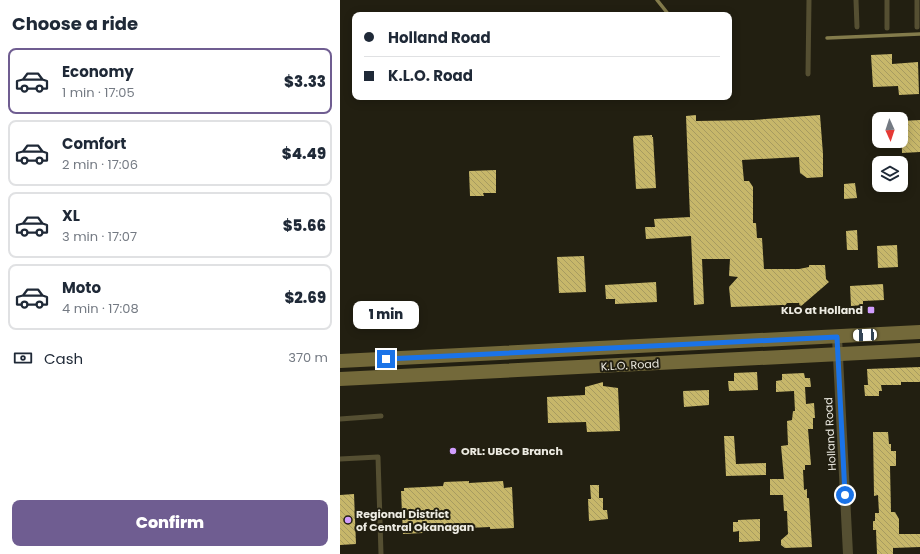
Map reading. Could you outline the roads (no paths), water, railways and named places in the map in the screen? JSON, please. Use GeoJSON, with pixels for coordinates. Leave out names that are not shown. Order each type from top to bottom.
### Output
{"type":"FeatureCollection","features":[{"type":"Feature","properties":{"kind":"main road","name":"K.L.O. Road"},"geometry":{"type":"LineString","coordinates":[[340,361],[920,332]]}},
{"type":"Feature","properties":{"kind":"main road","name":"K.L.O. Road"},"geometry":{"type":"LineString","coordinates":[[340,379],[920,350]]}},
{"type":"Feature","properties":{"kind":"street","name":"Holland Road"},"geometry":{"type":"LineString","coordinates":[[837,337],[848,554]]}},
{"type":"Feature","properties":{"kind":"lane"},"geometry":{"type":"LineString","coordinates":[[808,74],[809,0]]}},
{"type":"Feature","properties":{"kind":"lane"},"geometry":{"type":"LineString","coordinates":[[856,0],[857,27]]}},
{"type":"Feature","properties":{"kind":"lane"},"geometry":{"type":"LineString","coordinates":[[887,0],[887,28]]}},
{"type":"Feature","properties":{"kind":"lane"},"geometry":{"type":"LineString","coordinates":[[917,0],[917,27]]}},
{"type":"Feature","properties":{"kind":"lane"},"geometry":{"type":"LineString","coordinates":[[340,419],[381,416]]}},
{"type":"Feature","properties":{"kind":"lane"},"geometry":{"type":"LineString","coordinates":[[340,459],[378,457],[382,554]]}},
{"type":"Feature","properties":{"kind":"waterway"},"geometry":{"type":"LineString","coordinates":[[657,0],[667,12]]}},
{"type":"Feature","properties":{"kind":"waterway"},"geometry":{"type":"LineString","coordinates":[[827,38],[920,34]]}},
{"type":"Feature","properties":{"kind":"place","name":"KLO at Holland"},"geometry":{"type":"Point","coordinates":[871,310]}},
{"type":"Feature","properties":{"kind":"place","name":"ORL: UBCO Branch"},"geometry":{"type":"Point","coordinates":[453,451]}},
{"type":"Feature","properties":{"kind":"place","name":"Regional District of Central Okanagan"},"geometry":{"type":"Point","coordinates":[348,520]}}]}
